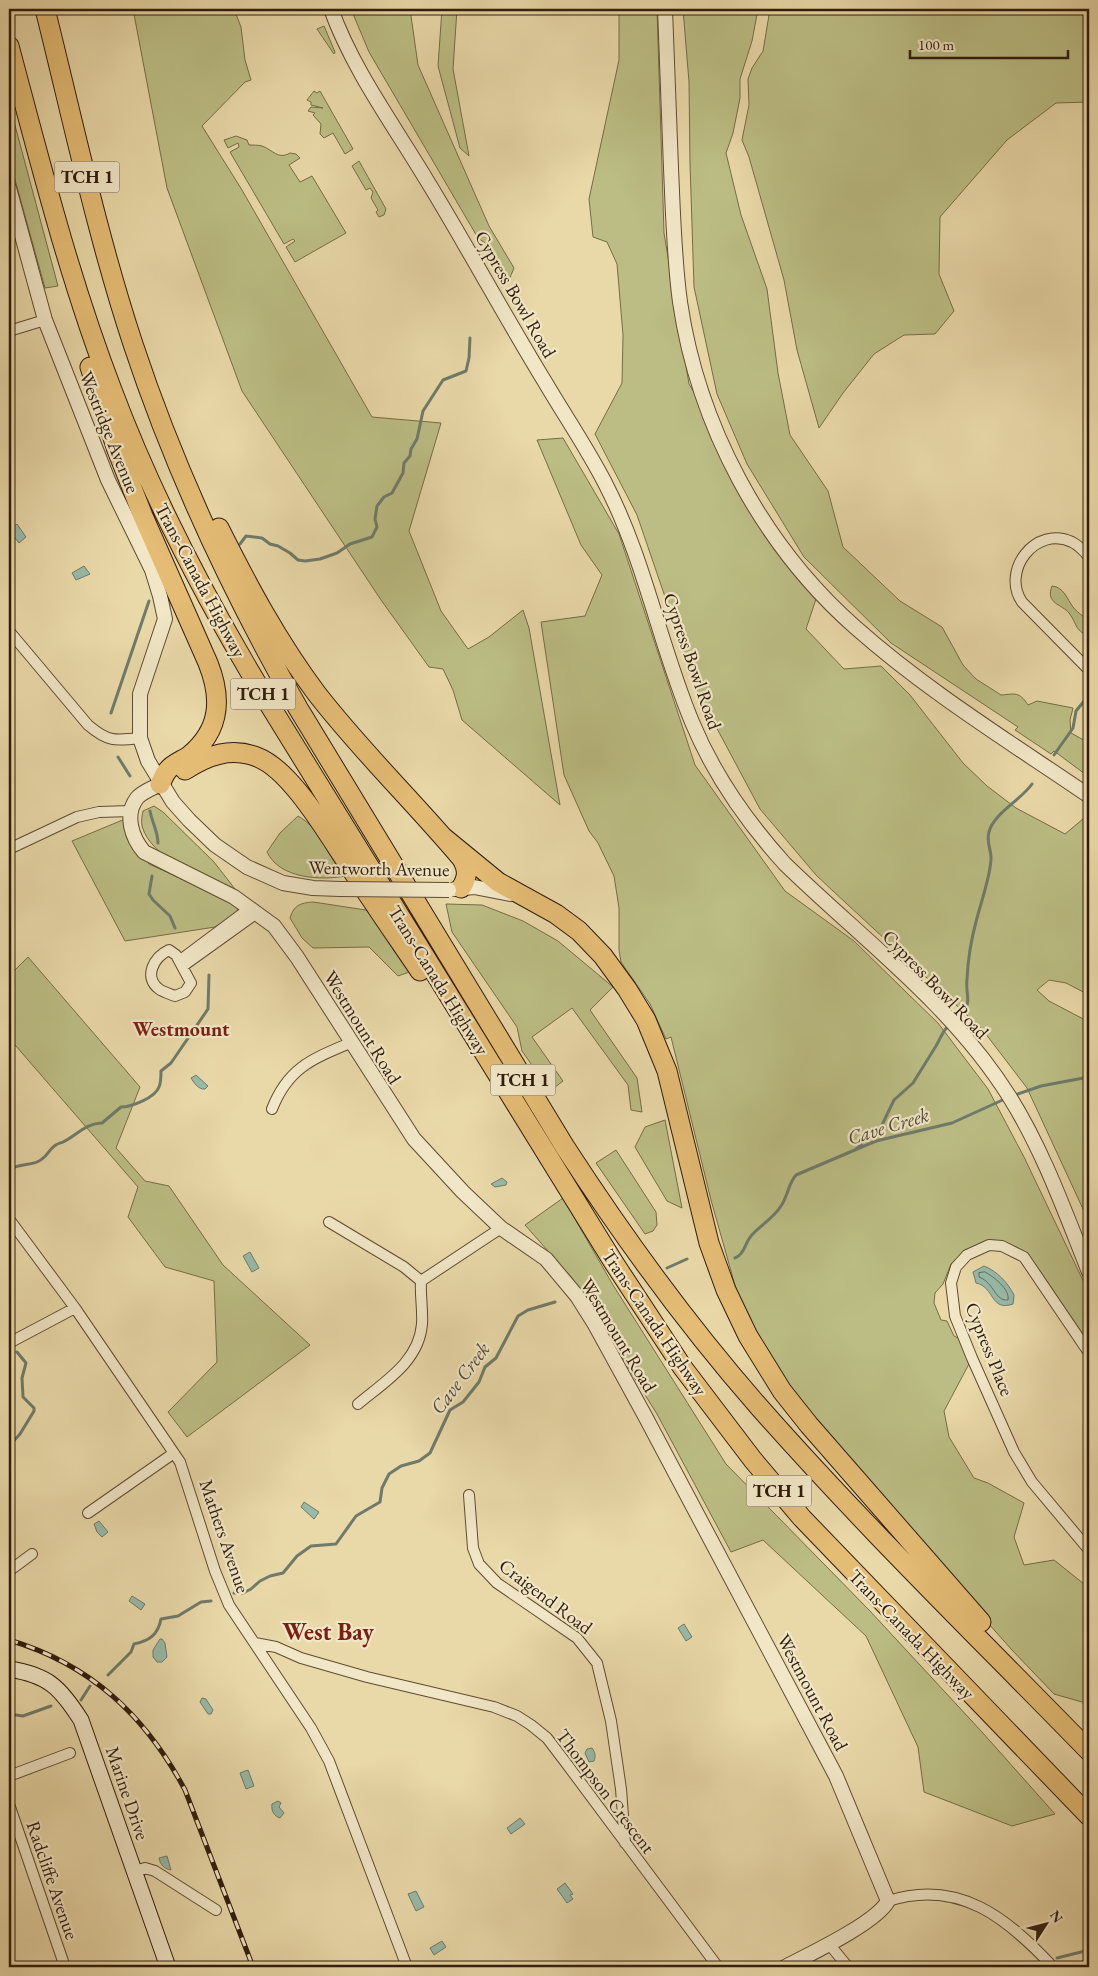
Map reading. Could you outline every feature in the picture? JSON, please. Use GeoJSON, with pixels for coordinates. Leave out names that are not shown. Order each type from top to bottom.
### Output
{"type":"FeatureCollection","features":[{"type":"Feature","properties":{"kind":"highway","name":"Trans-Canada Highway"},"geometry":{"type":"LineString","coordinates":[[45,9],[101,234],[133,343],[159,416],[189,492],[222,565],[258,637],[315,737],[542,1111],[588,1182],[658,1282],[760,1407],[835,1489],[1089,1751]]}},
{"type":"Feature","properties":{"kind":"highway","name":"Trans-Canada Highway"},"geometry":{"type":"LineString","coordinates":[[9,46],[61,238],[112,392],[146,473],[196,577],[256,682],[659,1334],[703,1394],[760,1468],[802,1518],[1089,1816]]}},
{"type":"Feature","properties":{"kind":"highway"},"geometry":{"type":"LineString","coordinates":[[61,238],[74,311],[112,434],[143,516],[208,663],[217,688],[216,714],[205,739],[188,756],[168,769],[160,784]]}},
{"type":"Feature","properties":{"kind":"highway"},"geometry":{"type":"LineString","coordinates":[[133,343],[215,522],[249,588],[281,643],[339,721],[443,837],[466,866],[467,873],[455,889]]}},
{"type":"Feature","properties":{"kind":"highway"},"geometry":{"type":"LineString","coordinates":[[160,784],[200,760],[222,753],[246,753],[259,757],[281,773],[318,820],[447,1011],[526,1121]]}},
{"type":"Feature","properties":{"kind":"highway"},"geometry":{"type":"LineString","coordinates":[[443,837],[498,882],[567,922],[599,952],[637,1005],[660,1053],[677,1108],[708,1243],[729,1298],[759,1355],[782,1390],[809,1425],[985,1627],[1058,1719]]}},
{"type":"Feature","properties":{"kind":"main road","name":"Marine Drive"},"geometry":{"type":"LineString","coordinates":[[9,1669],[28,1672],[51,1683],[65,1695],[81,1720],[168,1967]]}},
{"type":"Feature","properties":{"kind":"street","name":"Cypress Bowl Road"},"geometry":{"type":"LineString","coordinates":[[331,9],[340,32],[358,66],[464,242],[540,374],[577,432],[608,490],[625,524],[639,559],[691,721],[702,746],[730,796],[785,864],[932,1002],[992,1071],[1009,1096],[1037,1148],[1089,1272]]}},
{"type":"Feature","properties":{"kind":"street"},"geometry":{"type":"LineString","coordinates":[[665,9],[673,229],[681,304],[700,386],[722,444],[739,478],[778,542],[801,572],[854,626],[919,679],[1089,796]]}},
{"type":"Feature","properties":{"kind":"street","name":"Westridge Avenue"},"geometry":{"type":"LineString","coordinates":[[9,188],[45,320],[108,480],[152,570],[160,596],[164,619],[140,694],[140,738],[148,761],[160,784]]}},
{"type":"Feature","properties":{"kind":"street"},"geometry":{"type":"LineString","coordinates":[[9,331],[45,320]]}},
{"type":"Feature","properties":{"kind":"street"},"geometry":{"type":"LineString","coordinates":[[1089,556],[1072,542],[1062,539],[1045,540],[1031,547],[1025,553],[1017,566],[1015,576],[1017,595],[1022,602],[1089,670]]}},
{"type":"Feature","properties":{"kind":"street"},"geometry":{"type":"LineString","coordinates":[[9,631],[88,725],[103,737],[117,740],[140,738]]}},
{"type":"Feature","properties":{"kind":"street"},"geometry":{"type":"LineString","coordinates":[[9,849],[77,817],[99,812],[131,811],[137,799],[160,784]]}},
{"type":"Feature","properties":{"kind":"street","name":"Wentworth Avenue"},"geometry":{"type":"LineString","coordinates":[[160,784],[189,820],[215,844],[247,867],[283,883],[313,888],[340,889],[455,889],[474,887],[497,890],[542,906]]}},
{"type":"Feature","properties":{"kind":"street","name":"Westmount Road"},"geometry":{"type":"LineString","coordinates":[[131,811],[130,823],[133,836],[144,852],[234,897],[274,926],[414,1139],[463,1192],[501,1228],[546,1259],[577,1296],[594,1323],[836,1776],[888,1901]]}},
{"type":"Feature","properties":{"kind":"street"},"geometry":{"type":"LineString","coordinates":[[181,963],[254,911]]}},
{"type":"Feature","properties":{"kind":"street"},"geometry":{"type":"LineString","coordinates":[[272,1108],[278,1093],[293,1074],[318,1057],[350,1043]]}},
{"type":"Feature","properties":{"kind":"street","name":"Mathers Avenue"},"geometry":{"type":"LineString","coordinates":[[9,1219],[76,1308],[174,1453],[184,1472],[223,1591],[236,1617],[311,1728],[329,1761],[408,1967]]}},
{"type":"Feature","properties":{"kind":"street"},"geometry":{"type":"LineString","coordinates":[[329,1222],[404,1267],[421,1281],[422,1323],[415,1352],[396,1372],[358,1404]]}},
{"type":"Feature","properties":{"kind":"street"},"geometry":{"type":"LineString","coordinates":[[421,1281],[501,1228]]}},
{"type":"Feature","properties":{"kind":"street","name":"Cypress Place"},"geometry":{"type":"LineString","coordinates":[[1089,1353],[1024,1257],[1002,1246],[989,1245],[967,1255],[956,1267],[951,1283],[955,1316],[1014,1452],[1032,1482],[1089,1550]]}},
{"type":"Feature","properties":{"kind":"street"},"geometry":{"type":"LineString","coordinates":[[9,1343],[76,1308]]}},
{"type":"Feature","properties":{"kind":"street"},"geometry":{"type":"LineString","coordinates":[[88,1513],[174,1453]]}},
{"type":"Feature","properties":{"kind":"street","name":"Craigend Road"},"geometry":{"type":"LineString","coordinates":[[469,1495],[472,1548],[479,1564],[497,1583],[577,1638],[598,1663],[611,1721],[621,1789],[625,1843]]}},
{"type":"Feature","properties":{"kind":"street"},"geometry":{"type":"LineString","coordinates":[[9,1571],[32,1554]]}},
{"type":"Feature","properties":{"kind":"street","name":"Thompson Crescent"},"geometry":{"type":"LineString","coordinates":[[254,1643],[276,1647],[301,1658],[367,1677],[494,1707],[517,1716],[531,1725],[547,1738],[718,1967]]}},
{"type":"Feature","properties":{"kind":"street"},"geometry":{"type":"LineString","coordinates":[[9,1776],[70,1753]]}},
{"type":"Feature","properties":{"kind":"street","name":"Radcliffe Avenue"},"geometry":{"type":"LineString","coordinates":[[9,1804],[65,1967]]}},
{"type":"Feature","properties":{"kind":"street"},"geometry":{"type":"LineString","coordinates":[[133,1871],[146,1868],[155,1871],[216,1910]]}},
{"type":"Feature","properties":{"kind":"street"},"geometry":{"type":"LineString","coordinates":[[785,1967],[829,1944],[880,1912],[888,1901],[901,1896],[924,1894],[954,1896],[978,1905],[994,1914],[1028,1943],[1052,1967]]}},
{"type":"Feature","properties":{"kind":"street"},"geometry":{"type":"LineString","coordinates":[[829,1944],[848,1967]]}},
{"type":"Feature","properties":{"kind":"green space"},"geometry":{"type":"Polygon","coordinates":[[[133,9],[234,9],[241,27],[245,60],[251,80],[245,82],[202,126],[242,190],[372,417],[441,423],[409,531],[441,611],[468,649],[489,637],[523,610],[529,628],[560,805],[462,720],[453,690],[443,669],[429,667],[381,600],[242,391],[167,188],[133,9]]]}},
{"type":"Feature","properties":{"kind":"green space"},"geometry":{"type":"Polygon","coordinates":[[[351,9],[410,9],[418,65],[489,226],[514,268],[508,282],[503,282],[492,261],[494,252],[478,238],[369,52],[351,9]]]}},
{"type":"Feature","properties":{"kind":"green space"},"geometry":{"type":"Polygon","coordinates":[[[442,9],[457,9],[453,69],[469,156],[460,148],[438,66],[442,9]]]}},
{"type":"Feature","properties":{"kind":"green space"},"geometry":{"type":"Polygon","coordinates":[[[619,9],[657,9],[664,233],[689,384],[816,599],[806,629],[844,669],[881,666],[910,695],[963,763],[987,786],[1016,808],[1065,834],[1083,819],[1089,823],[1089,995],[1066,983],[1049,980],[1037,990],[1049,1001],[1089,1022],[1089,1222],[1027,1088],[982,1029],[816,875],[760,809],[698,693],[637,515],[595,434],[622,383],[623,335],[617,264],[607,242],[593,237],[589,199],[619,60],[619,9]]]}},
{"type":"Feature","properties":{"kind":"green space"},"geometry":{"type":"Polygon","coordinates":[[[683,9],[758,9],[752,41],[740,79],[740,98],[733,133],[726,153],[741,215],[767,289],[778,373],[790,435],[828,491],[843,547],[900,601],[942,627],[963,665],[976,679],[1001,695],[1019,695],[1028,705],[1037,701],[1073,708],[1070,720],[1071,733],[1089,743],[1089,777],[1054,751],[1051,754],[1015,730],[1018,727],[891,643],[804,557],[747,464],[717,394],[694,287],[689,82],[683,9]]]}},
{"type":"Feature","properties":{"kind":"green space"},"geometry":{"type":"Polygon","coordinates":[[[770,9],[1089,9],[1089,102],[1056,103],[1007,140],[940,217],[939,274],[954,311],[935,334],[904,335],[874,354],[843,393],[819,428],[797,350],[784,280],[749,157],[742,140],[749,105],[748,79],[752,68],[763,51],[770,9]]]}},
{"type":"Feature","properties":{"kind":"green space"},"geometry":{"type":"Polygon","coordinates":[[[324,26],[335,52],[334,54],[317,29],[324,26]]]}},
{"type":"Feature","properties":{"kind":"green space"},"geometry":{"type":"Polygon","coordinates":[[[314,91],[317,93],[320,91],[353,149],[345,154],[333,133],[324,138],[320,134],[321,124],[313,115],[315,113],[308,111],[311,107],[323,108],[311,105],[311,102],[307,100],[314,91]]]}},
{"type":"Feature","properties":{"kind":"green space"},"geometry":{"type":"Polygon","coordinates":[[[9,103],[58,286],[45,288],[9,158],[9,103]]]}},
{"type":"Feature","properties":{"kind":"green space"},"geometry":{"type":"Polygon","coordinates":[[[236,136],[247,140],[249,145],[262,146],[279,155],[296,154],[300,158],[289,165],[300,182],[312,176],[346,233],[295,262],[286,247],[295,241],[293,239],[284,244],[230,152],[239,147],[238,143],[228,148],[224,140],[236,136]]]}},
{"type":"Feature","properties":{"kind":"green space"},"geometry":{"type":"Polygon","coordinates":[[[359,161],[386,209],[384,215],[379,217],[376,212],[378,210],[371,198],[373,192],[370,188],[366,190],[352,166],[359,161]]]}},
{"type":"Feature","properties":{"kind":"green space"},"geometry":{"type":"Polygon","coordinates":[[[563,438],[619,534],[695,765],[785,891],[854,941],[938,1023],[988,1089],[1024,1157],[1089,1293],[1089,1343],[1042,1274],[989,1240],[967,1250],[951,1264],[943,1284],[935,1293],[934,1303],[941,1320],[947,1321],[954,1336],[960,1339],[969,1364],[944,1411],[949,1437],[974,1478],[988,1483],[1024,1503],[1014,1537],[1024,1565],[1054,1560],[1089,1588],[1089,1704],[1054,1694],[1012,1650],[858,1477],[785,1383],[740,1303],[711,1200],[671,1037],[666,1039],[650,1004],[621,962],[619,950],[619,908],[614,876],[598,843],[589,831],[564,775],[541,622],[585,616],[602,575],[581,545],[537,440],[563,438]]]}},
{"type":"Feature","properties":{"kind":"green space"},"geometry":{"type":"Polygon","coordinates":[[[1052,586],[1062,591],[1075,609],[1088,622],[1089,637],[1078,629],[1066,610],[1052,600],[1050,592],[1052,586]]]}},
{"type":"Feature","properties":{"kind":"green space"},"geometry":{"type":"Polygon","coordinates":[[[154,806],[163,812],[214,862],[235,889],[195,874],[167,858],[156,848],[147,838],[142,826],[143,811],[154,806]]]}},
{"type":"Feature","properties":{"kind":"green space"},"geometry":{"type":"Polygon","coordinates":[[[298,816],[306,821],[319,835],[345,876],[324,878],[301,876],[290,872],[273,861],[267,852],[280,833],[298,816]]]}},
{"type":"Feature","properties":{"kind":"green space"},"geometry":{"type":"Polygon","coordinates":[[[125,819],[131,844],[149,864],[234,903],[238,908],[236,915],[215,927],[125,941],[72,841],[125,819]]]}},
{"type":"Feature","properties":{"kind":"green space"},"geometry":{"type":"Polygon","coordinates":[[[313,902],[366,910],[379,916],[415,970],[398,976],[369,947],[313,948],[302,938],[290,918],[293,910],[298,906],[313,902]]]}},
{"type":"Feature","properties":{"kind":"green space"},"geometry":{"type":"Polygon","coordinates":[[[446,904],[482,905],[523,921],[558,941],[613,987],[590,1010],[637,1078],[642,1112],[631,1110],[628,1085],[572,1008],[532,1037],[563,1081],[550,1091],[522,1051],[517,1027],[452,932],[446,904]]]}},
{"type":"Feature","properties":{"kind":"green space"},"geometry":{"type":"Polygon","coordinates":[[[28,957],[140,1087],[116,1148],[145,1181],[169,1186],[223,1265],[310,1345],[187,1437],[168,1412],[217,1362],[214,1281],[165,1267],[128,1217],[138,1187],[9,1038],[9,976],[28,957]]]}},
{"type":"Feature","properties":{"kind":"green space"},"geometry":{"type":"Polygon","coordinates":[[[665,1120],[682,1208],[667,1201],[635,1147],[645,1127],[665,1120]]]}},
{"type":"Feature","properties":{"kind":"green space"},"geometry":{"type":"Polygon","coordinates":[[[616,1150],[656,1212],[657,1225],[653,1231],[645,1234],[596,1163],[616,1150]]]}},
{"type":"Feature","properties":{"kind":"green space"},"geometry":{"type":"Polygon","coordinates":[[[563,1198],[613,1285],[726,1464],[870,1611],[1055,1814],[1012,1826],[924,1792],[918,1747],[866,1636],[763,1540],[731,1552],[657,1414],[572,1278],[525,1225],[563,1198]]]}},
{"type":"Feature","properties":{"kind":"water"},"geometry":{"type":"Polygon","coordinates":[[[17,524],[26,537],[19,543],[9,530],[17,524]]]}},
{"type":"Feature","properties":{"kind":"water"},"geometry":{"type":"Polygon","coordinates":[[[84,566],[90,574],[76,580],[72,573],[84,566]]]}},
{"type":"Feature","properties":{"kind":"water"},"geometry":{"type":"Polygon","coordinates":[[[196,1075],[208,1086],[205,1089],[199,1087],[192,1080],[191,1078],[196,1075]]]}},
{"type":"Feature","properties":{"kind":"water"},"geometry":{"type":"Polygon","coordinates":[[[502,1178],[507,1182],[506,1185],[495,1187],[491,1184],[502,1178]]]}},
{"type":"Feature","properties":{"kind":"water"},"geometry":{"type":"Polygon","coordinates":[[[250,1252],[259,1268],[252,1272],[243,1256],[250,1252]]]}},
{"type":"Feature","properties":{"kind":"water"},"geometry":{"type":"Polygon","coordinates":[[[984,1266],[998,1274],[1009,1286],[1014,1295],[1013,1304],[1000,1305],[987,1289],[976,1283],[973,1272],[984,1266]]]}},
{"type":"Feature","properties":{"kind":"water"},"geometry":{"type":"Polygon","coordinates":[[[304,1502],[319,1512],[314,1519],[301,1507],[304,1502]]]}},
{"type":"Feature","properties":{"kind":"water"},"geometry":{"type":"Polygon","coordinates":[[[99,1521],[108,1532],[102,1537],[97,1532],[94,1524],[99,1521]]]}},
{"type":"Feature","properties":{"kind":"water"},"geometry":{"type":"Polygon","coordinates":[[[132,1596],[145,1604],[141,1610],[129,1601],[132,1596]]]}},
{"type":"Feature","properties":{"kind":"water"},"geometry":{"type":"Polygon","coordinates":[[[684,1624],[692,1637],[686,1641],[678,1628],[684,1624]]]}},
{"type":"Feature","properties":{"kind":"water"},"geometry":{"type":"Polygon","coordinates":[[[160,1639],[165,1643],[167,1657],[162,1662],[157,1662],[153,1657],[153,1650],[160,1639]]]}},
{"type":"Feature","properties":{"kind":"water"},"geometry":{"type":"Polygon","coordinates":[[[202,1698],[206,1699],[213,1710],[211,1714],[208,1714],[200,1702],[202,1698]]]}},
{"type":"Feature","properties":{"kind":"water"},"geometry":{"type":"Polygon","coordinates":[[[592,1748],[595,1759],[589,1762],[585,1753],[587,1749],[592,1748]]]}},
{"type":"Feature","properties":{"kind":"water"},"geometry":{"type":"Polygon","coordinates":[[[248,1770],[254,1786],[246,1789],[240,1773],[248,1770]]]}},
{"type":"Feature","properties":{"kind":"water"},"geometry":{"type":"Polygon","coordinates":[[[278,1801],[281,1803],[279,1807],[284,1813],[280,1818],[275,1815],[272,1809],[272,1804],[278,1801]]]}},
{"type":"Feature","properties":{"kind":"water"},"geometry":{"type":"Polygon","coordinates":[[[520,1818],[525,1824],[511,1834],[507,1828],[520,1818]]]}},
{"type":"Feature","properties":{"kind":"water"},"geometry":{"type":"Polygon","coordinates":[[[167,1856],[171,1870],[160,1863],[159,1858],[167,1856]]]}},
{"type":"Feature","properties":{"kind":"water"},"geometry":{"type":"Polygon","coordinates":[[[565,1883],[573,1894],[570,1895],[573,1899],[567,1903],[557,1889],[565,1883]]]}},
{"type":"Feature","properties":{"kind":"water"},"geometry":{"type":"Polygon","coordinates":[[[416,1891],[424,1907],[416,1911],[408,1894],[416,1891]]]}},
{"type":"Feature","properties":{"kind":"water"},"geometry":{"type":"Polygon","coordinates":[[[442,1941],[446,1947],[434,1955],[430,1948],[442,1941]]]}},
{"type":"Feature","properties":{"kind":"waterway"},"geometry":{"type":"LineString","coordinates":[[240,544],[246,536],[262,538],[270,544],[290,553],[298,560],[305,561],[320,559],[337,553],[350,544],[372,537],[377,527],[375,519],[377,506],[384,497],[392,493],[403,473],[404,463],[410,456],[411,449],[417,439],[423,411],[443,380],[466,371],[470,338]]}},
{"type":"Feature","properties":{"kind":"waterway"},"geometry":{"type":"LineString","coordinates":[[111,713],[149,601]]}},
{"type":"Feature","properties":{"kind":"waterway"},"geometry":{"type":"LineString","coordinates":[[1054,755],[1073,728],[1076,711],[1089,695]]}},
{"type":"Feature","properties":{"kind":"waterway"},"geometry":{"type":"LineString","coordinates":[[118,757],[130,776]]}},
{"type":"Feature","properties":{"kind":"waterway"},"geometry":{"type":"LineString","coordinates":[[956,1019],[962,1013],[968,1000],[967,979],[970,950],[991,865],[989,832],[996,819],[1032,784]]}},
{"type":"Feature","properties":{"kind":"waterway"},"geometry":{"type":"LineString","coordinates":[[150,811],[158,843]]}},
{"type":"Feature","properties":{"kind":"waterway"},"geometry":{"type":"LineString","coordinates":[[152,876],[149,894],[170,916],[175,928]]}},
{"type":"Feature","properties":{"kind":"waterway"},"geometry":{"type":"LineString","coordinates":[[9,1170],[38,1161],[57,1144],[86,1127],[102,1123],[121,1107],[142,1101],[153,1095],[159,1087],[161,1071],[171,1063],[208,1009],[209,975]]}},
{"type":"Feature","properties":{"kind":"waterway"},"geometry":{"type":"LineString","coordinates":[[856,1149],[882,1125],[894,1100],[913,1083],[949,1025]]}},
{"type":"Feature","properties":{"kind":"waterway","name":"Cave Creek"},"geometry":{"type":"LineString","coordinates":[[1012,1096],[1041,1086],[1089,1077]]}},
{"type":"Feature","properties":{"kind":"waterway","name":"Cave Creek"},"geometry":{"type":"LineString","coordinates":[[735,1258],[740,1254],[754,1232],[778,1211],[796,1175],[876,1141],[952,1123],[1007,1098]]}},
{"type":"Feature","properties":{"kind":"waterway","name":"Cave Creek"},"geometry":{"type":"LineString","coordinates":[[667,1268],[687,1259]]}},
{"type":"Feature","properties":{"kind":"waterway","name":"Cave Creek"},"geometry":{"type":"LineString","coordinates":[[234,1593],[243,1593],[260,1581],[283,1573],[297,1556],[311,1546],[336,1544],[356,1516],[380,1502],[382,1488],[389,1474],[401,1466],[419,1461],[430,1453],[450,1410],[463,1402],[479,1382],[485,1367],[496,1358],[518,1316],[528,1310],[555,1302]]}},
{"type":"Feature","properties":{"kind":"waterway"},"geometry":{"type":"LineString","coordinates":[[9,1446],[20,1434],[34,1411],[34,1408],[23,1397],[22,1378],[26,1363],[17,1352]]}},
{"type":"Feature","properties":{"kind":"waterway","name":"Cave Creek"},"geometry":{"type":"LineString","coordinates":[[108,1675],[131,1652],[134,1644],[148,1639],[155,1633],[161,1619],[178,1616],[201,1602],[211,1601]]}},
{"type":"Feature","properties":{"kind":"waterway","name":"Cave Creek"},"geometry":{"type":"LineString","coordinates":[[81,1700],[90,1686]]}},
{"type":"Feature","properties":{"kind":"waterway","name":"Cave Creek"},"geometry":{"type":"LineString","coordinates":[[9,1714],[23,1716],[51,1706]]}},
{"type":"Feature","properties":{"kind":"waterway"},"geometry":{"type":"LineString","coordinates":[[1057,1958],[1089,1950]]}},
{"type":"Feature","properties":{"kind":"railway"},"geometry":{"type":"LineString","coordinates":[[9,1640],[38,1650],[90,1678],[133,1716],[152,1738],[185,1790],[253,1967]]}},
{"type":"Feature","properties":{"kind":"district","name":"Westmount"},"geometry":{"type":"Point","coordinates":[181,1029]}},
{"type":"Feature","properties":{"kind":"district","name":"West Bay"},"geometry":{"type":"Point","coordinates":[328,1632]}}]}
